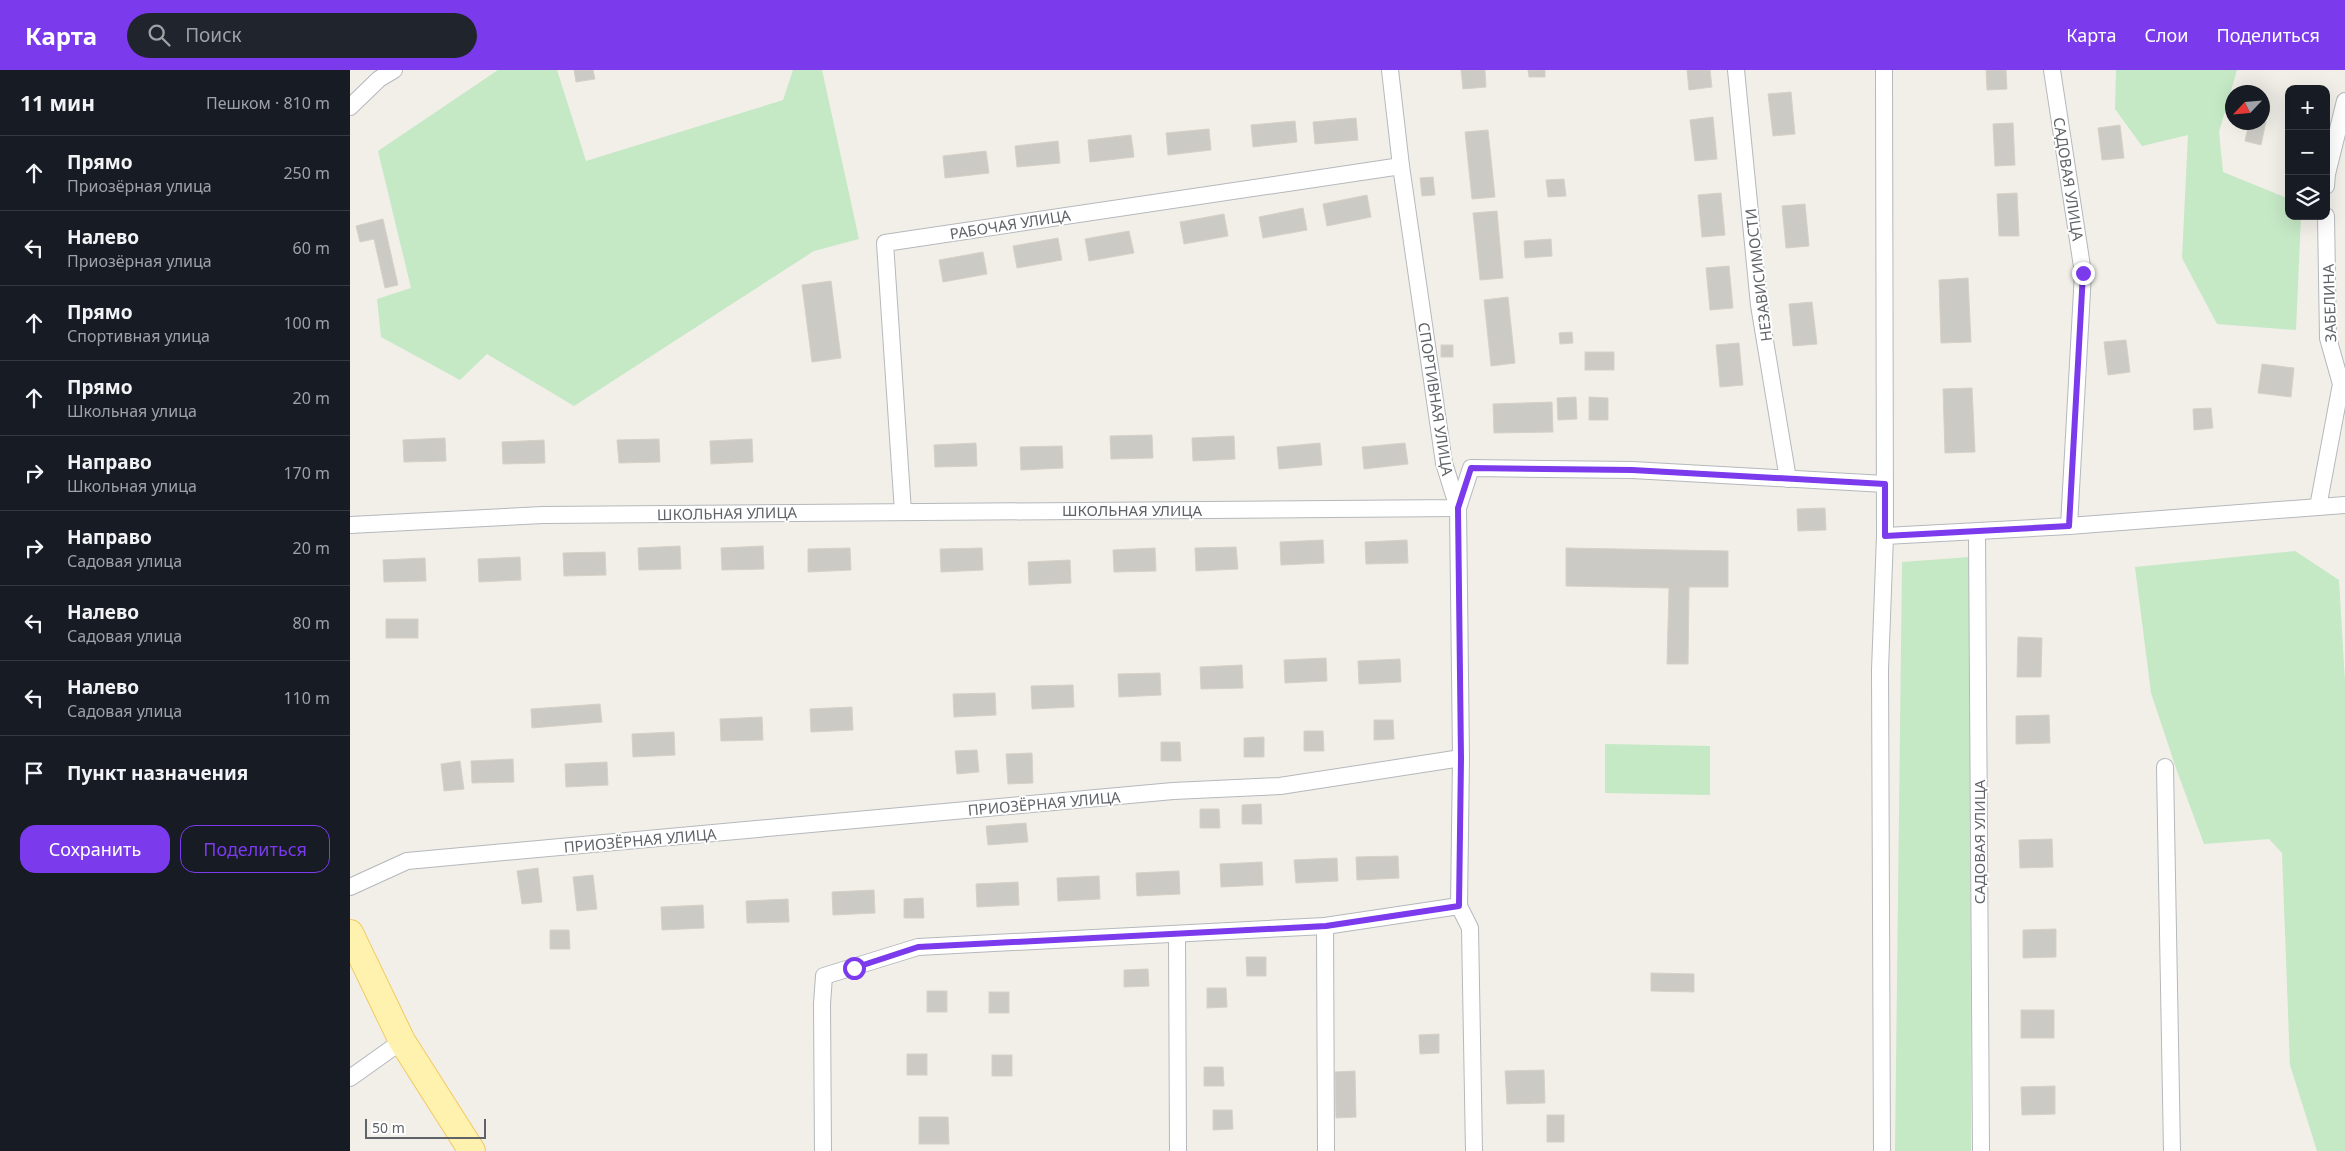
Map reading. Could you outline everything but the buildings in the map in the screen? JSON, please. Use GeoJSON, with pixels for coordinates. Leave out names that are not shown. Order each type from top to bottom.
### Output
{"type":"FeatureCollection","features":[{"type":"Feature","properties":{"kind":"main road"},"geometry":{"type":"LineString","coordinates":[[350,933],[402,1041],[472,1151]]}},
{"type":"Feature","properties":{"kind":"street"},"geometry":{"type":"LineString","coordinates":[[350,107],[378,79],[394,70]]}},
{"type":"Feature","properties":{"kind":"street","name":"СПОРТИВНАЯ УЛИЦА"},"geometry":{"type":"LineString","coordinates":[[1390,70],[1401,166],[1444,463],[1458,508],[1461,758]]}},
{"type":"Feature","properties":{"kind":"street","name":"НЕЗАВИСИМОСТИ"},"geometry":{"type":"LineString","coordinates":[[1736,70],[1759,305],[1788,479]]}},
{"type":"Feature","properties":{"kind":"street"},"geometry":{"type":"LineString","coordinates":[[1882,1151],[1880,670],[1885,536],[1884,70]]}},
{"type":"Feature","properties":{"kind":"street","name":"САДОВАЯ УЛИЦА"},"geometry":{"type":"LineString","coordinates":[[2052,70],[2083,273],[2069,526]]}},
{"type":"Feature","properties":{"kind":"street"},"geometry":{"type":"LineString","coordinates":[[2327,175],[2345,101]]}},
{"type":"Feature","properties":{"kind":"street","name":"РАБОЧАЯ УЛИЦА"},"geometry":{"type":"LineString","coordinates":[[903,512],[884,243],[1401,166]]}},
{"type":"Feature","properties":{"kind":"street","name":"ЗАБЕЛИНА"},"geometry":{"type":"LineString","coordinates":[[2318,507],[2341,384],[2328,338],[2326,220]]}},
{"type":"Feature","properties":{"kind":"street"},"geometry":{"type":"LineString","coordinates":[[1458,508],[1471,468],[1632,470],[1885,484]]}},
{"type":"Feature","properties":{"kind":"street"},"geometry":{"type":"LineString","coordinates":[[1885,536],[2069,526],[2345,505]]}},
{"type":"Feature","properties":{"kind":"street","name":"ШКОЛЬНАЯ УЛИЦА"},"geometry":{"type":"LineString","coordinates":[[350,525],[543,515],[1458,508]]}},
{"type":"Feature","properties":{"kind":"street","name":"САДОВАЯ УЛИЦА"},"geometry":{"type":"LineString","coordinates":[[1977,532],[1981,1151]]}},
{"type":"Feature","properties":{"kind":"street"},"geometry":{"type":"LineString","coordinates":[[1461,758],[1459,906],[1470,928],[1474,1151]]}},
{"type":"Feature","properties":{"kind":"street","name":"ПРИОЗЁРНАЯ УЛИЦА"},"geometry":{"type":"LineString","coordinates":[[350,887],[407,861],[1173,791],[1280,786],[1461,758]]}},
{"type":"Feature","properties":{"kind":"street"},"geometry":{"type":"LineString","coordinates":[[2166,767],[2172,1151]]}},
{"type":"Feature","properties":{"kind":"street"},"geometry":{"type":"LineString","coordinates":[[823,1151],[822,1004],[824,976],[918,947],[1326,926],[1459,906]]}},
{"type":"Feature","properties":{"kind":"street"},"geometry":{"type":"LineString","coordinates":[[1326,926],[1326,1151]]}},
{"type":"Feature","properties":{"kind":"street"},"geometry":{"type":"LineString","coordinates":[[1177,934],[1178,1151]]}},
{"type":"Feature","properties":{"kind":"street"},"geometry":{"type":"LineString","coordinates":[[350,1078],[402,1041]]}},
{"type":"Feature","properties":{"kind":"green space"},"geometry":{"type":"Polygon","coordinates":[[[498,70],[557,70],[586,161],[783,100],[793,70],[822,70],[859,239],[814,251],[574,406],[487,354],[460,380],[381,337],[377,299],[411,288],[378,151],[498,70]]]}},
{"type":"Feature","properties":{"kind":"green space"},"geometry":{"type":"Polygon","coordinates":[[[2116,70],[2237,70],[2233,85],[2225,85],[2225,111],[2219,132],[2223,172],[2285,197],[2285,220],[2301,220],[2296,330],[2217,324],[2182,258],[2188,135],[2142,146],[2115,109],[2116,70]]]}},
{"type":"Feature","properties":{"kind":"green space"},"geometry":{"type":"Polygon","coordinates":[[[2295,551],[2339,580],[2345,682],[2345,1151],[2317,1151],[2290,1065],[2282,853],[2269,839],[2204,844],[2151,693],[2135,567],[2295,551]]]}},
{"type":"Feature","properties":{"kind":"green space"},"geometry":{"type":"Polygon","coordinates":[[[1970,557],[1971,1151],[1895,1151],[1902,562],[1970,557]]]}},
{"type":"Feature","properties":{"kind":"green space"},"geometry":{"type":"Polygon","coordinates":[[[1605,744],[1710,746],[1710,795],[1605,793],[1605,744]]]}},
{"type":"Feature","properties":{"kind":"route"},"geometry":{"type":"LineString","coordinates":[[854,968],[918,947],[1326,926],[1459,906],[1461,758],[1458,508],[1471,468],[1632,470],[1885,484],[1885,536],[2069,526],[2083,273]]}}]}
